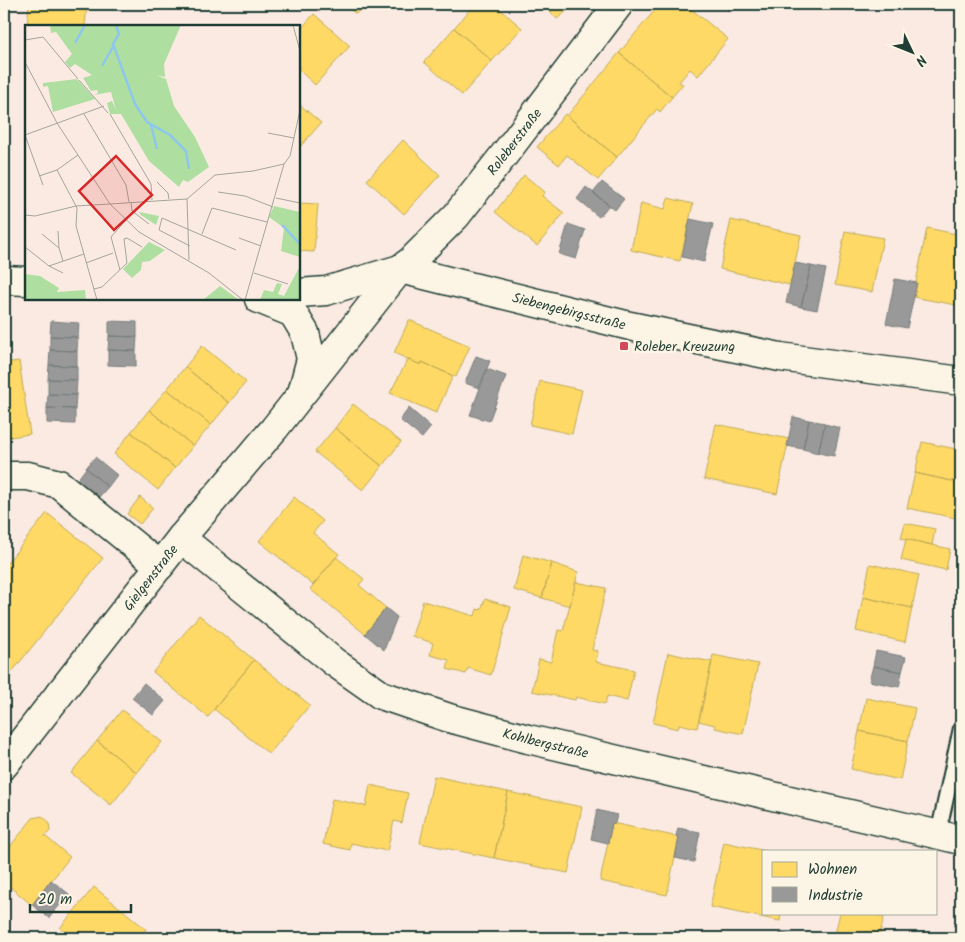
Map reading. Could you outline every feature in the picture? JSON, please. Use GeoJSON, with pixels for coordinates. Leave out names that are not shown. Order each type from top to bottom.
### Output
{"type":"FeatureCollection","features":[{"type":"Feature","properties":{"kind":"street","name":"Roleberstraße"},"geometry":{"type":"LineString","coordinates":[[400,269],[456,216],[619,4]]}},
{"type":"Feature","properties":{"kind":"street"},"geometry":{"type":"LineString","coordinates":[[300,293],[326,291],[400,269]]}},
{"type":"Feature","properties":{"kind":"street","name":"Siebengebirgsstraße"},"geometry":{"type":"LineString","coordinates":[[400,269],[630,326],[780,357],[961,381]]}},
{"type":"Feature","properties":{"kind":"street","name":"Gielgenstraße"},"geometry":{"type":"LineString","coordinates":[[4,765],[181,538],[274,429],[400,269]]}},
{"type":"Feature","properties":{"kind":"street"},"geometry":{"type":"LineString","coordinates":[[4,280],[25,282]]}},
{"type":"Feature","properties":{"kind":"street","name":"Gielgenstraße"},"geometry":{"type":"LineString","coordinates":[[261,300],[293,313],[305,334],[311,360],[302,394]]}},
{"type":"Feature","properties":{"kind":"street"},"geometry":{"type":"LineString","coordinates":[[4,476],[28,476],[59,484],[160,566]]}},
{"type":"Feature","properties":{"kind":"street","name":"Kohlbergstraße"},"geometry":{"type":"LineString","coordinates":[[181,538],[334,662],[381,695],[449,718],[528,739],[950,837]]}},
{"type":"Feature","properties":{"kind":"lane"},"geometry":{"type":"LineString","coordinates":[[950,837],[961,728]]}},
{"type":"Feature","properties":{"kind":"building: Wohnen"},"geometry":{"type":"Polygon","coordinates":[[[29,4],[87,4],[85,25],[27,25],[29,4]]]}},
{"type":"Feature","properties":{"kind":"building: Wohnen"},"geometry":{"type":"Polygon","coordinates":[[[343,4],[365,4],[356,14],[343,4]]]}},
{"type":"Feature","properties":{"kind":"building: Wohnen"},"geometry":{"type":"Polygon","coordinates":[[[475,4],[494,4],[522,28],[492,61],[454,28],[475,4]]]}},
{"type":"Feature","properties":{"kind":"building: Wohnen"},"geometry":{"type":"Polygon","coordinates":[[[544,4],[575,4],[557,19],[544,4]]]}},
{"type":"Feature","properties":{"kind":"building: Wohnen"},"geometry":{"type":"Polygon","coordinates":[[[660,4],[685,4],[728,39],[698,76],[690,69],[679,82],[683,84],[672,97],[619,53],[660,4]]]}},
{"type":"Feature","properties":{"kind":"building: Wohnen"},"geometry":{"type":"Polygon","coordinates":[[[314,14],[350,46],[315,85],[300,71],[300,30],[314,14]]]}},
{"type":"Feature","properties":{"kind":"building: Wohnen"},"geometry":{"type":"Polygon","coordinates":[[[454,28],[492,61],[462,95],[424,62],[454,28]]]}},
{"type":"Feature","properties":{"kind":"building: Wohnen"},"geometry":{"type":"Polygon","coordinates":[[[619,53],[672,97],[660,112],[657,109],[617,157],[567,116],[619,53]]]}},
{"type":"Feature","properties":{"kind":"building: Wohnen"},"geometry":{"type":"Polygon","coordinates":[[[300,105],[321,123],[300,147],[300,105]]]}},
{"type":"Feature","properties":{"kind":"building: Wohnen"},"geometry":{"type":"Polygon","coordinates":[[[565,114],[617,157],[598,180],[567,155],[559,165],[537,147],[565,114]]]}},
{"type":"Feature","properties":{"kind":"building: Wohnen"},"geometry":{"type":"Polygon","coordinates":[[[403,140],[440,175],[404,214],[367,180],[403,140]]]}},
{"type":"Feature","properties":{"kind":"building: Wohnen"},"geometry":{"type":"Polygon","coordinates":[[[524,175],[545,192],[542,196],[564,213],[537,246],[495,212],[524,175]]]}},
{"type":"Feature","properties":{"kind":"building: Wohnen"},"geometry":{"type":"Polygon","coordinates":[[[668,198],[693,204],[680,261],[631,250],[641,203],[665,209],[668,198]]]}},
{"type":"Feature","properties":{"kind":"building: Wohnen"},"geometry":{"type":"Polygon","coordinates":[[[300,203],[318,204],[314,252],[300,251],[300,203]]]}},
{"type":"Feature","properties":{"kind":"building: Wohnen"},"geometry":{"type":"Polygon","coordinates":[[[731,220],[801,235],[790,285],[720,269],[731,220]]]}},
{"type":"Feature","properties":{"kind":"building: Wohnen"},"geometry":{"type":"Polygon","coordinates":[[[927,228],[961,235],[961,281],[956,305],[913,297],[927,228]]]}},
{"type":"Feature","properties":{"kind":"building: Wohnen"},"geometry":{"type":"Polygon","coordinates":[[[845,231],[883,238],[872,292],[835,285],[845,231]]]}},
{"type":"Feature","properties":{"kind":"building: Wohnen"},"geometry":{"type":"Polygon","coordinates":[[[409,320],[470,346],[456,377],[422,362],[421,365],[394,353],[409,320]]]}},
{"type":"Feature","properties":{"kind":"building: Wohnen"},"geometry":{"type":"Polygon","coordinates":[[[202,346],[246,382],[229,403],[185,367],[202,346]]]}},
{"type":"Feature","properties":{"kind":"building: Wohnen"},"geometry":{"type":"Polygon","coordinates":[[[408,359],[421,365],[422,362],[453,376],[436,413],[390,393],[408,359]]]}},
{"type":"Feature","properties":{"kind":"building: Wohnen"},"geometry":{"type":"Polygon","coordinates":[[[19,361],[30,434],[4,438],[4,363],[19,361]]]}},
{"type":"Feature","properties":{"kind":"building: Wohnen"},"geometry":{"type":"Polygon","coordinates":[[[185,367],[229,403],[211,425],[167,389],[185,367]]]}},
{"type":"Feature","properties":{"kind":"building: Wohnen"},"geometry":{"type":"Polygon","coordinates":[[[540,381],[582,390],[572,434],[530,425],[540,381]]]}},
{"type":"Feature","properties":{"kind":"building: Wohnen"},"geometry":{"type":"Polygon","coordinates":[[[167,389],[211,425],[193,446],[149,410],[167,389]]]}},
{"type":"Feature","properties":{"kind":"building: Wohnen"},"geometry":{"type":"Polygon","coordinates":[[[353,404],[401,442],[382,466],[335,428],[353,404]]]}},
{"type":"Feature","properties":{"kind":"building: Wohnen"},"geometry":{"type":"Polygon","coordinates":[[[149,410],[193,446],[175,468],[131,432],[149,410]]]}},
{"type":"Feature","properties":{"kind":"building: Wohnen"},"geometry":{"type":"Polygon","coordinates":[[[716,424],[789,439],[777,494],[704,479],[716,424]]]}},
{"type":"Feature","properties":{"kind":"building: Wohnen"},"geometry":{"type":"Polygon","coordinates":[[[335,428],[382,466],[363,490],[315,452],[335,428]]]}},
{"type":"Feature","properties":{"kind":"building: Wohnen"},"geometry":{"type":"Polygon","coordinates":[[[131,432],[175,468],[158,490],[114,454],[131,432]]]}},
{"type":"Feature","properties":{"kind":"building: Wohnen"},"geometry":{"type":"Polygon","coordinates":[[[922,442],[961,450],[961,483],[915,473],[922,442]]]}},
{"type":"Feature","properties":{"kind":"building: Wohnen"},"geometry":{"type":"Polygon","coordinates":[[[915,473],[961,483],[956,518],[907,508],[915,473]]]}},
{"type":"Feature","properties":{"kind":"building: Wohnen"},"geometry":{"type":"Polygon","coordinates":[[[140,497],[153,508],[140,524],[127,514],[140,497]]]}},
{"type":"Feature","properties":{"kind":"building: Wohnen"},"geometry":{"type":"Polygon","coordinates":[[[294,497],[323,521],[313,533],[339,554],[313,585],[259,541],[294,497]]]}},
{"type":"Feature","properties":{"kind":"building: Wohnen"},"geometry":{"type":"Polygon","coordinates":[[[47,513],[103,558],[8,677],[4,673],[4,567],[47,513]]]}},
{"type":"Feature","properties":{"kind":"building: Wohnen"},"geometry":{"type":"Polygon","coordinates":[[[905,523],[935,529],[932,545],[901,538],[905,523]]]}},
{"type":"Feature","properties":{"kind":"building: Wohnen"},"geometry":{"type":"Polygon","coordinates":[[[906,539],[950,549],[946,570],[901,560],[906,539]]]}},
{"type":"Feature","properties":{"kind":"building: Wohnen"},"geometry":{"type":"Polygon","coordinates":[[[523,555],[552,563],[542,598],[514,590],[523,555]]]}},
{"type":"Feature","properties":{"kind":"building: Wohnen"},"geometry":{"type":"Polygon","coordinates":[[[336,557],[364,579],[359,585],[386,608],[365,634],[310,589],[336,557]]]}},
{"type":"Feature","properties":{"kind":"building: Wohnen"},"geometry":{"type":"Polygon","coordinates":[[[552,563],[578,572],[570,606],[542,598],[552,563]]]}},
{"type":"Feature","properties":{"kind":"building: Wohnen"},"geometry":{"type":"Polygon","coordinates":[[[870,564],[919,575],[912,608],[863,597],[870,564]]]}},
{"type":"Feature","properties":{"kind":"building: Wohnen"},"geometry":{"type":"Polygon","coordinates":[[[576,582],[606,588],[592,650],[598,651],[596,662],[634,670],[627,701],[607,696],[605,704],[576,697],[575,700],[532,691],[539,659],[551,662],[558,630],[563,631],[576,582]]]}},
{"type":"Feature","properties":{"kind":"building: Wohnen"},"geometry":{"type":"Polygon","coordinates":[[[863,597],[912,608],[905,642],[856,631],[863,597]]]}},
{"type":"Feature","properties":{"kind":"building: Wohnen"},"geometry":{"type":"Polygon","coordinates":[[[485,599],[511,607],[491,675],[468,668],[466,674],[447,669],[449,660],[430,655],[433,643],[412,636],[423,601],[475,616],[477,609],[481,610],[485,599]]]}},
{"type":"Feature","properties":{"kind":"building: Wohnen"},"geometry":{"type":"Polygon","coordinates":[[[199,615],[254,660],[208,717],[153,672],[199,615]]]}},
{"type":"Feature","properties":{"kind":"building: Wohnen"},"geometry":{"type":"Polygon","coordinates":[[[668,653],[712,662],[697,728],[679,724],[678,729],[653,723],[668,653]]]}},
{"type":"Feature","properties":{"kind":"building: Wohnen"},"geometry":{"type":"Polygon","coordinates":[[[713,655],[758,664],[743,734],[715,728],[715,725],[699,721],[713,655]]]}},
{"type":"Feature","properties":{"kind":"building: Wohnen"},"geometry":{"type":"Polygon","coordinates":[[[254,660],[310,705],[269,754],[214,709],[254,660]]]}},
{"type":"Feature","properties":{"kind":"building: Wohnen"},"geometry":{"type":"Polygon","coordinates":[[[866,698],[915,708],[908,741],[859,731],[866,698]]]}},
{"type":"Feature","properties":{"kind":"building: Wohnen"},"geometry":{"type":"Polygon","coordinates":[[[122,710],[162,742],[137,773],[97,741],[122,710]]]}},
{"type":"Feature","properties":{"kind":"building: Wohnen"},"geometry":{"type":"Polygon","coordinates":[[[859,731],[908,741],[900,780],[851,769],[859,731]]]}},
{"type":"Feature","properties":{"kind":"building: Wohnen"},"geometry":{"type":"Polygon","coordinates":[[[97,741],[137,773],[111,805],[71,773],[97,741]]]}},
{"type":"Feature","properties":{"kind":"building: Wohnen"},"geometry":{"type":"Polygon","coordinates":[[[434,776],[508,792],[494,858],[420,843],[434,776]]]}},
{"type":"Feature","properties":{"kind":"building: Wohnen"},"geometry":{"type":"Polygon","coordinates":[[[370,785],[408,793],[402,823],[394,821],[387,851],[351,843],[350,850],[323,844],[332,799],[366,806],[370,785]]]}},
{"type":"Feature","properties":{"kind":"building: Wohnen"},"geometry":{"type":"Polygon","coordinates":[[[508,792],[582,807],[568,873],[494,858],[508,792]]]}},
{"type":"Feature","properties":{"kind":"building: Wohnen"},"geometry":{"type":"Polygon","coordinates":[[[42,816],[49,822],[50,831],[45,836],[70,857],[32,905],[4,882],[4,854],[33,818],[42,816]]]}},
{"type":"Feature","properties":{"kind":"building: Wohnen"},"geometry":{"type":"Polygon","coordinates":[[[612,823],[679,837],[667,895],[600,881],[612,823]]]}},
{"type":"Feature","properties":{"kind":"building: Wohnen"},"geometry":{"type":"Polygon","coordinates":[[[724,842],[762,850],[762,914],[781,914],[780,921],[710,907],[724,842]]]}},
{"type":"Feature","properties":{"kind":"building: Wohnen"},"geometry":{"type":"Polygon","coordinates":[[[94,887],[146,929],[139,938],[73,938],[60,928],[94,887]]]}},
{"type":"Feature","properties":{"kind":"building: Wohnen"},"geometry":{"type":"Polygon","coordinates":[[[840,914],[870,914],[884,917],[879,938],[834,938],[840,914]]]}},
{"type":"Feature","properties":{"kind":"building: Wohnen"},"geometry":{"type":"Polygon","coordinates":[[[316,932],[346,938],[315,938],[316,932]]]}},
{"type":"Feature","properties":{"kind":"building: Industrie"},"geometry":{"type":"Polygon","coordinates":[[[720,4],[737,4],[731,12],[720,4]]]}},
{"type":"Feature","properties":{"kind":"building: Industrie"},"geometry":{"type":"Polygon","coordinates":[[[602,182],[624,199],[615,210],[593,193],[602,182]]]}},
{"type":"Feature","properties":{"kind":"building: Industrie"},"geometry":{"type":"Polygon","coordinates":[[[586,187],[609,205],[599,217],[577,199],[586,187]]]}},
{"type":"Feature","properties":{"kind":"building: Industrie"},"geometry":{"type":"Polygon","coordinates":[[[690,219],[713,224],[704,262],[682,257],[690,219]]]}},
{"type":"Feature","properties":{"kind":"building: Industrie"},"geometry":{"type":"Polygon","coordinates":[[[568,224],[585,230],[576,259],[559,254],[568,224]]]}},
{"type":"Feature","properties":{"kind":"building: Industrie"},"geometry":{"type":"Polygon","coordinates":[[[795,263],[811,266],[801,307],[786,303],[795,263]]]}},
{"type":"Feature","properties":{"kind":"building: Industrie"},"geometry":{"type":"Polygon","coordinates":[[[811,266],[826,269],[817,310],[801,307],[811,266]]]}},
{"type":"Feature","properties":{"kind":"building: Industrie"},"geometry":{"type":"Polygon","coordinates":[[[895,279],[917,283],[907,328],[886,324],[895,279]]]}},
{"type":"Feature","properties":{"kind":"building: Industrie"},"geometry":{"type":"Polygon","coordinates":[[[51,321],[79,323],[78,337],[50,336],[51,321]]]}},
{"type":"Feature","properties":{"kind":"building: Industrie"},"geometry":{"type":"Polygon","coordinates":[[[109,321],[137,322],[137,337],[109,336],[109,321]]]}},
{"type":"Feature","properties":{"kind":"building: Industrie"},"geometry":{"type":"Polygon","coordinates":[[[50,336],[78,337],[77,351],[50,350],[50,336]]]}},
{"type":"Feature","properties":{"kind":"building: Industrie"},"geometry":{"type":"Polygon","coordinates":[[[109,336],[137,337],[136,351],[108,350],[109,336]]]}},
{"type":"Feature","properties":{"kind":"building: Industrie"},"geometry":{"type":"Polygon","coordinates":[[[50,350],[77,351],[77,366],[49,365],[50,350]]]}},
{"type":"Feature","properties":{"kind":"building: Industrie"},"geometry":{"type":"Polygon","coordinates":[[[108,350],[136,351],[136,366],[108,365],[108,350]]]}},
{"type":"Feature","properties":{"kind":"building: Industrie"},"geometry":{"type":"Polygon","coordinates":[[[476,356],[490,361],[479,388],[465,383],[476,356]]]}},
{"type":"Feature","properties":{"kind":"building: Industrie"},"geometry":{"type":"Polygon","coordinates":[[[49,365],[77,366],[77,380],[48,379],[49,365]]]}},
{"type":"Feature","properties":{"kind":"building: Industrie"},"geometry":{"type":"Polygon","coordinates":[[[487,369],[506,376],[489,421],[470,415],[487,369]]]}},
{"type":"Feature","properties":{"kind":"building: Industrie"},"geometry":{"type":"Polygon","coordinates":[[[48,379],[77,380],[76,395],[48,394],[48,379]]]}},
{"type":"Feature","properties":{"kind":"building: Industrie"},"geometry":{"type":"Polygon","coordinates":[[[48,394],[76,395],[75,409],[47,408],[48,394]]]}},
{"type":"Feature","properties":{"kind":"building: Industrie"},"geometry":{"type":"Polygon","coordinates":[[[47,408],[75,409],[75,424],[47,423],[47,408]]]}},
{"type":"Feature","properties":{"kind":"building: Industrie"},"geometry":{"type":"Polygon","coordinates":[[[409,408],[431,427],[422,438],[400,420],[409,408]]]}},
{"type":"Feature","properties":{"kind":"building: Industrie"},"geometry":{"type":"Polygon","coordinates":[[[793,417],[809,420],[803,449],[787,446],[793,417]]]}},
{"type":"Feature","properties":{"kind":"building: Industrie"},"geometry":{"type":"Polygon","coordinates":[[[809,420],[825,423],[818,453],[803,449],[809,420]]]}},
{"type":"Feature","properties":{"kind":"building: Industrie"},"geometry":{"type":"Polygon","coordinates":[[[825,424],[840,428],[834,456],[818,453],[825,424]]]}},
{"type":"Feature","properties":{"kind":"building: Industrie"},"geometry":{"type":"Polygon","coordinates":[[[95,457],[117,475],[108,487],[86,468],[95,457]]]}},
{"type":"Feature","properties":{"kind":"building: Industrie"},"geometry":{"type":"Polygon","coordinates":[[[86,468],[108,487],[98,498],[77,480],[86,468]]]}},
{"type":"Feature","properties":{"kind":"building: Industrie"},"geometry":{"type":"Polygon","coordinates":[[[386,608],[397,617],[384,650],[365,634],[386,608]]]}},
{"type":"Feature","properties":{"kind":"building: Industrie"},"geometry":{"type":"Polygon","coordinates":[[[876,651],[906,657],[902,672],[873,666],[876,651]]]}},
{"type":"Feature","properties":{"kind":"building: Industrie"},"geometry":{"type":"Polygon","coordinates":[[[873,666],[902,672],[899,687],[869,681],[873,666]]]}},
{"type":"Feature","properties":{"kind":"building: Industrie"},"geometry":{"type":"Polygon","coordinates":[[[144,683],[165,701],[153,715],[132,698],[144,683]]]}},
{"type":"Feature","properties":{"kind":"building: Industrie"},"geometry":{"type":"Polygon","coordinates":[[[597,810],[617,815],[615,823],[612,823],[608,843],[591,839],[597,810]]]}},
{"type":"Feature","properties":{"kind":"building: Industrie"},"geometry":{"type":"Polygon","coordinates":[[[678,828],[700,832],[694,862],[675,858],[679,837],[676,836],[678,828]]]}},
{"type":"Feature","properties":{"kind":"building: Industrie"},"geometry":{"type":"Polygon","coordinates":[[[51,880],[69,894],[49,918],[32,905],[51,880]]]}},
{"type":"Feature","properties":{"kind":"building: Industrie"},"geometry":{"type":"Polygon","coordinates":[[[780,933],[797,936],[796,938],[779,938],[780,933]]]}},
{"type":"Feature","properties":{"kind":"place","name":"Roleber Kreuzung"},"geometry":{"type":"Point","coordinates":[624,346]}}]}
